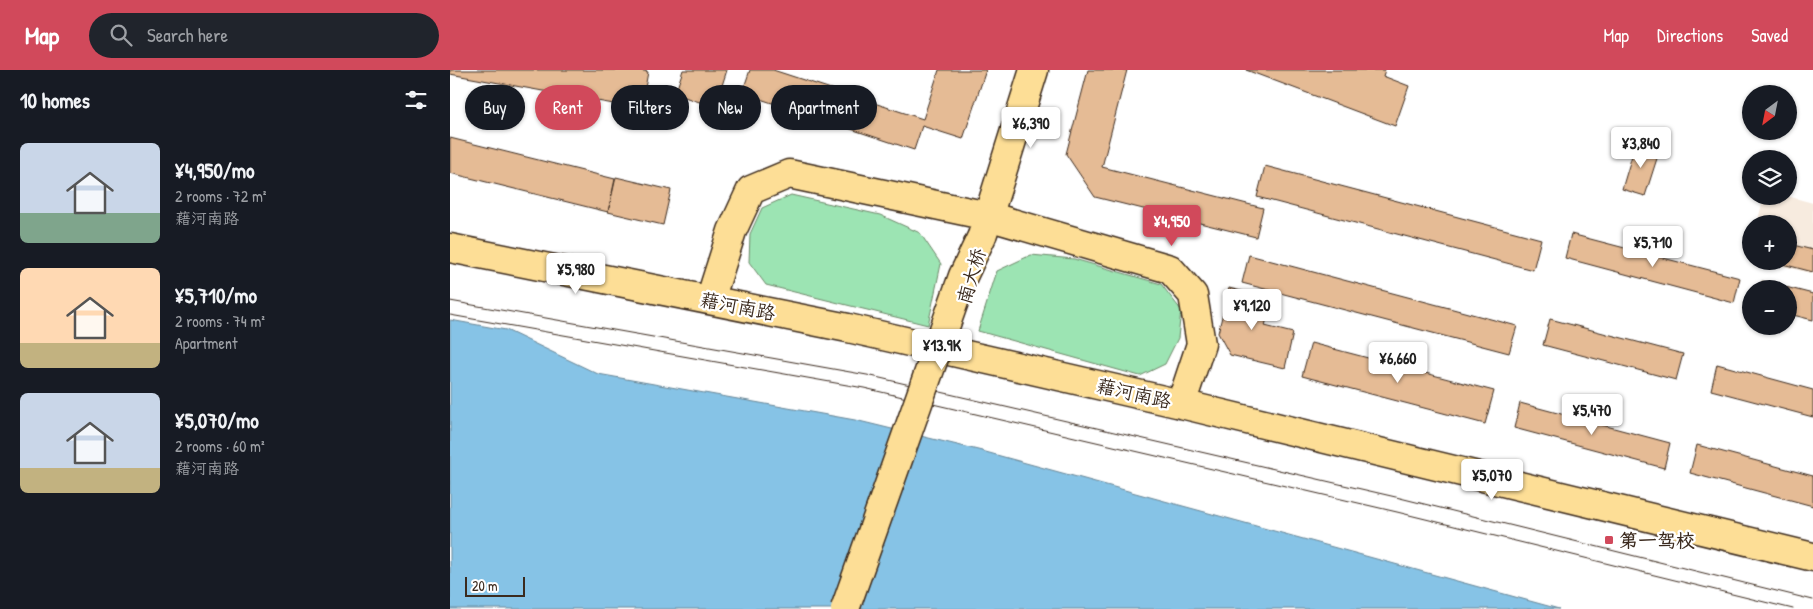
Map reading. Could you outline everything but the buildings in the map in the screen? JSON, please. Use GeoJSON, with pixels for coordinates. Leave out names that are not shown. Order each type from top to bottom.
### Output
{"type":"FeatureCollection","features":[{"type":"Feature","properties":{"kind":"main road"},"geometry":{"type":"LineString","coordinates":[[985,226],[1034,70]]}},
{"type":"Feature","properties":{"kind":"main road"},"geometry":{"type":"LineString","coordinates":[[710,300],[732,231],[751,190],[789,174],[985,226],[1170,269],[1193,295],[1201,344],[1181,404]]}},
{"type":"Feature","properties":{"kind":"main road","name":"南大桥"},"geometry":{"type":"LineString","coordinates":[[846,609],[963,276],[985,226]]}},
{"type":"Feature","properties":{"kind":"main road","name":"南大桥"},"geometry":{"type":"LineString","coordinates":[[864,609],[971,279],[985,226]]}},
{"type":"Feature","properties":{"kind":"main road","name":"藉河南路"},"geometry":{"type":"LineString","coordinates":[[450,248],[848,328],[1181,404],[1813,557]]}},
{"type":"Feature","properties":{"kind":"shaded area"},"geometry":{"type":"Polygon","coordinates":[[[1797,199],[1813,203],[1813,274],[1797,270],[1797,215],[1759,215],[1762,205],[1797,205],[1797,199]]]}},
{"type":"Feature","properties":{"kind":"green space"},"geometry":{"type":"Polygon","coordinates":[[[791,195],[880,215],[920,233],[941,264],[928,325],[766,285],[749,262],[750,234],[762,208],[791,195]]]}},
{"type":"Feature","properties":{"kind":"green space"},"geometry":{"type":"Polygon","coordinates":[[[1031,255],[1074,259],[1161,284],[1181,310],[1178,338],[1165,364],[1140,376],[978,331],[997,271],[1031,255]]]}},
{"type":"Feature","properties":{"kind":"water"},"geometry":{"type":"Polygon","coordinates":[[[450,320],[506,330],[598,374],[855,420],[982,451],[1559,609],[450,609],[450,320]]]}},
{"type":"Feature","properties":{"kind":"tram line"},"geometry":{"type":"LineString","coordinates":[[450,301],[867,375],[1400,498],[1813,600]]}},
{"type":"Feature","properties":{"kind":"tram line"},"geometry":{"type":"LineString","coordinates":[[450,315],[864,388],[1397,512],[1793,609]]}},
{"type":"Feature","properties":{"kind":"place","name":"第一驾校"},"geometry":{"type":"Point","coordinates":[1609,540]}}]}
